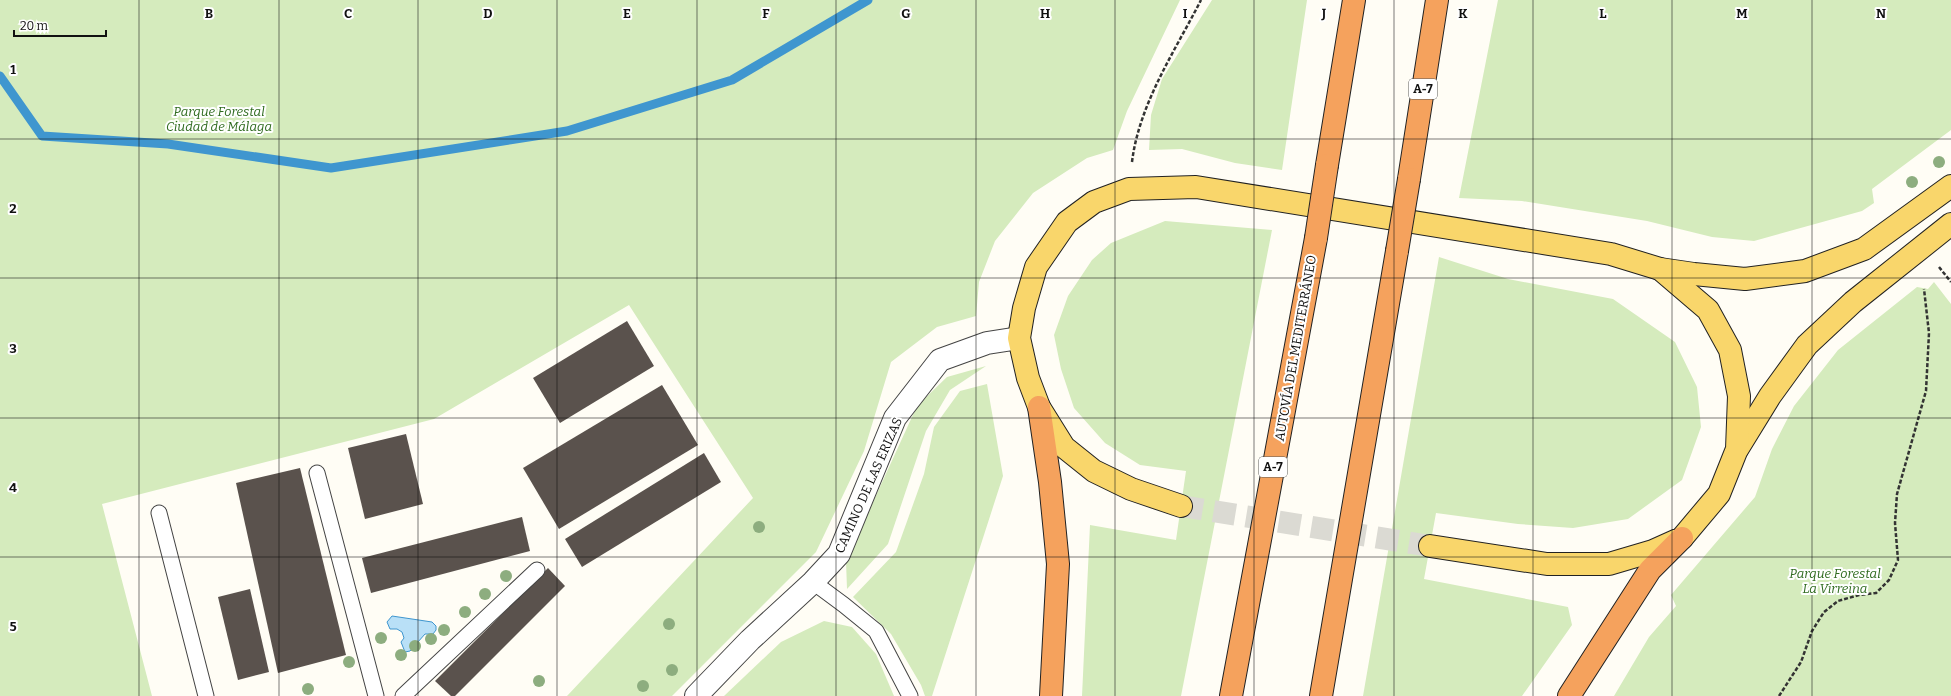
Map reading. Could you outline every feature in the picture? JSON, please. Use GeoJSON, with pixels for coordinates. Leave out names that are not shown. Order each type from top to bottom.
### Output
{"type":"FeatureCollection","features":[{"type":"Feature","properties":{"kind":"highway","name":"AUTOVÍA DEL MEDITERRÁNEO"},"geometry":{"type":"LineString","coordinates":[[1231,696],[1316,238],[1354,0]]}},
{"type":"Feature","properties":{"kind":"highway","name":"A-7"},"geometry":{"type":"LineString","coordinates":[[1321,696],[1438,0]]}},
{"type":"Feature","properties":{"kind":"highway"},"geometry":{"type":"LineString","coordinates":[[1039,408],[1050,482],[1058,564],[1051,696]]}},
{"type":"Feature","properties":{"kind":"highway"},"geometry":{"type":"LineString","coordinates":[[1569,696],[1650,570],[1682,538]]}},
{"type":"Feature","properties":{"kind":"main road"},"geometry":{"type":"LineString","coordinates":[[1180,506],[1130,489],[1094,471],[1064,447],[1039,408],[1028,378],[1019,338],[1024,308],[1036,267],[1067,222],[1094,202],[1129,189],[1196,187],[1611,254],[1660,268],[1694,274],[1745,279],[1805,271],[1864,249],[1951,186]]}},
{"type":"Feature","properties":{"kind":"main road"},"geometry":{"type":"LineString","coordinates":[[1430,546],[1547,564],[1609,564],[1652,551],[1682,538],[1719,494],[1737,449],[1770,396],[1807,345],[1853,302],[1951,224]]}},
{"type":"Feature","properties":{"kind":"main road"},"geometry":{"type":"LineString","coordinates":[[1660,268],[1708,310],[1730,350],[1739,396],[1737,449]]}},
{"type":"Feature","properties":{"kind":"street","name":"CAMINO DE LAS ERIZAS"},"geometry":{"type":"LineString","coordinates":[[696,696],[750,640],[813,582],[839,554],[895,418],[940,360],[987,342],[1019,338]]}},
{"type":"Feature","properties":{"kind":"lane"},"geometry":{"type":"LineString","coordinates":[[317,473],[376,696]]}},
{"type":"Feature","properties":{"kind":"lane"},"geometry":{"type":"LineString","coordinates":[[159,513],[206,696]]}},
{"type":"Feature","properties":{"kind":"lane"},"geometry":{"type":"LineString","coordinates":[[403,696],[537,570]]}},
{"type":"Feature","properties":{"kind":"lane"},"geometry":{"type":"LineString","coordinates":[[813,582],[844,604],[876,631],[910,696]]}},
{"type":"Feature","properties":{"kind":"path"},"geometry":{"type":"LineString","coordinates":[[1129,189],[1133,152],[1150,100],[1201,0]]}},
{"type":"Feature","properties":{"kind":"path"},"geometry":{"type":"LineString","coordinates":[[1779,696],[1801,662],[1812,631],[1824,612],[1838,601],[1859,595],[1876,594],[1889,580],[1898,560],[1895,523],[1897,494],[1926,391],[1929,333],[1924,289]]}},
{"type":"Feature","properties":{"kind":"green space","name":"Parque Forestal Ciudad de Málaga"},"geometry":{"type":"Polygon","coordinates":[[[0,0],[1180,0],[1127,111],[1113,150],[1087,158],[1033,193],[995,241],[979,282],[976,316],[937,327],[891,362],[864,451],[816,552],[672,696],[567,696],[753,498],[629,305],[434,419],[102,504],[152,696],[0,696],[0,0]]]}},
{"type":"Feature","properties":{"kind":"green space"},"geometry":{"type":"Polygon","coordinates":[[[1212,0],[1307,0],[1282,170],[1235,163],[1182,149],[1149,150],[1151,115],[1162,79],[1212,0]]]}},
{"type":"Feature","properties":{"kind":"green space"},"geometry":{"type":"Polygon","coordinates":[[[1498,0],[1951,0],[1951,130],[1872,189],[1874,203],[1862,211],[1754,241],[1712,237],[1647,221],[1522,201],[1459,198],[1498,0]]]}},
{"type":"Feature","properties":{"kind":"green space"},"geometry":{"type":"Polygon","coordinates":[[[1165,221],[1272,230],[1181,696],[1082,696],[1090,525],[1176,540],[1186,471],[1140,465],[1105,443],[1074,408],[1061,369],[1054,335],[1068,296],[1092,260],[1111,243],[1165,221]]]}},
{"type":"Feature","properties":{"kind":"green space"},"geometry":{"type":"Polygon","coordinates":[[[1439,257],[1508,279],[1613,299],[1675,342],[1697,387],[1701,427],[1682,480],[1628,519],[1573,528],[1518,524],[1436,513],[1424,579],[1568,607],[1572,625],[1522,696],[1363,696],[1439,257]]]}},
{"type":"Feature","properties":{"kind":"green space","name":"Parque Forestal La Virreina"},"geometry":{"type":"Polygon","coordinates":[[[1934,282],[1951,304],[1951,696],[1614,696],[1649,637],[1676,606],[1671,595],[1755,497],[1772,449],[1794,406],[1838,350],[1917,287],[1928,289],[1934,282]]]}},
{"type":"Feature","properties":{"kind":"green space"},"geometry":{"type":"Polygon","coordinates":[[[986,366],[950,390],[926,431],[888,544],[847,589],[846,561],[917,406],[947,377],[986,366]]]}},
{"type":"Feature","properties":{"kind":"green space"},"geometry":{"type":"Polygon","coordinates":[[[987,384],[1003,476],[932,696],[925,696],[921,685],[891,634],[853,597],[896,552],[924,474],[934,427],[960,391],[987,384]]]}},
{"type":"Feature","properties":{"kind":"green space"},"geometry":{"type":"Polygon","coordinates":[[[824,621],[852,627],[876,654],[894,696],[724,696],[781,642],[824,621]]]}},
{"type":"Feature","properties":{"kind":"water"},"geometry":{"type":"Polygon","coordinates":[[[392,616],[432,622],[436,626],[436,630],[433,634],[425,634],[410,651],[405,652],[401,642],[404,638],[402,632],[397,629],[390,629],[387,622],[392,616]]]}},
{"type":"Feature","properties":{"kind":"building"},"geometry":{"type":"Polygon","coordinates":[[[627,321],[654,366],[560,423],[533,378],[627,321]]]}},
{"type":"Feature","properties":{"kind":"building"},"geometry":{"type":"Polygon","coordinates":[[[662,385],[698,445],[559,529],[523,468],[662,385]]]}},
{"type":"Feature","properties":{"kind":"building"},"geometry":{"type":"Polygon","coordinates":[[[406,434],[423,504],[365,519],[348,448],[406,434]]]}},
{"type":"Feature","properties":{"kind":"building"},"geometry":{"type":"Polygon","coordinates":[[[704,453],[721,482],[582,567],[565,539],[704,453]]]}},
{"type":"Feature","properties":{"kind":"building"},"geometry":{"type":"Polygon","coordinates":[[[300,468],[346,655],[278,673],[236,483],[300,468]]]}},
{"type":"Feature","properties":{"kind":"building"},"geometry":{"type":"Polygon","coordinates":[[[522,517],[530,551],[371,593],[362,558],[522,517]]]}},
{"type":"Feature","properties":{"kind":"building"},"geometry":{"type":"Polygon","coordinates":[[[548,568],[565,586],[455,696],[451,696],[435,681],[548,568]]]}},
{"type":"Feature","properties":{"kind":"building"},"geometry":{"type":"Polygon","coordinates":[[[250,589],[269,672],[238,680],[218,597],[250,589]]]}},
{"type":"Feature","properties":{"kind":"waterway"},"geometry":{"type":"LineString","coordinates":[[0,76],[42,136],[168,144],[331,168],[567,131],[732,80],[868,0]]}},
{"type":"Feature","properties":{"kind":"tunnel"},"geometry":{"type":"LineString","coordinates":[[1181,506],[1430,546]]}}]}
